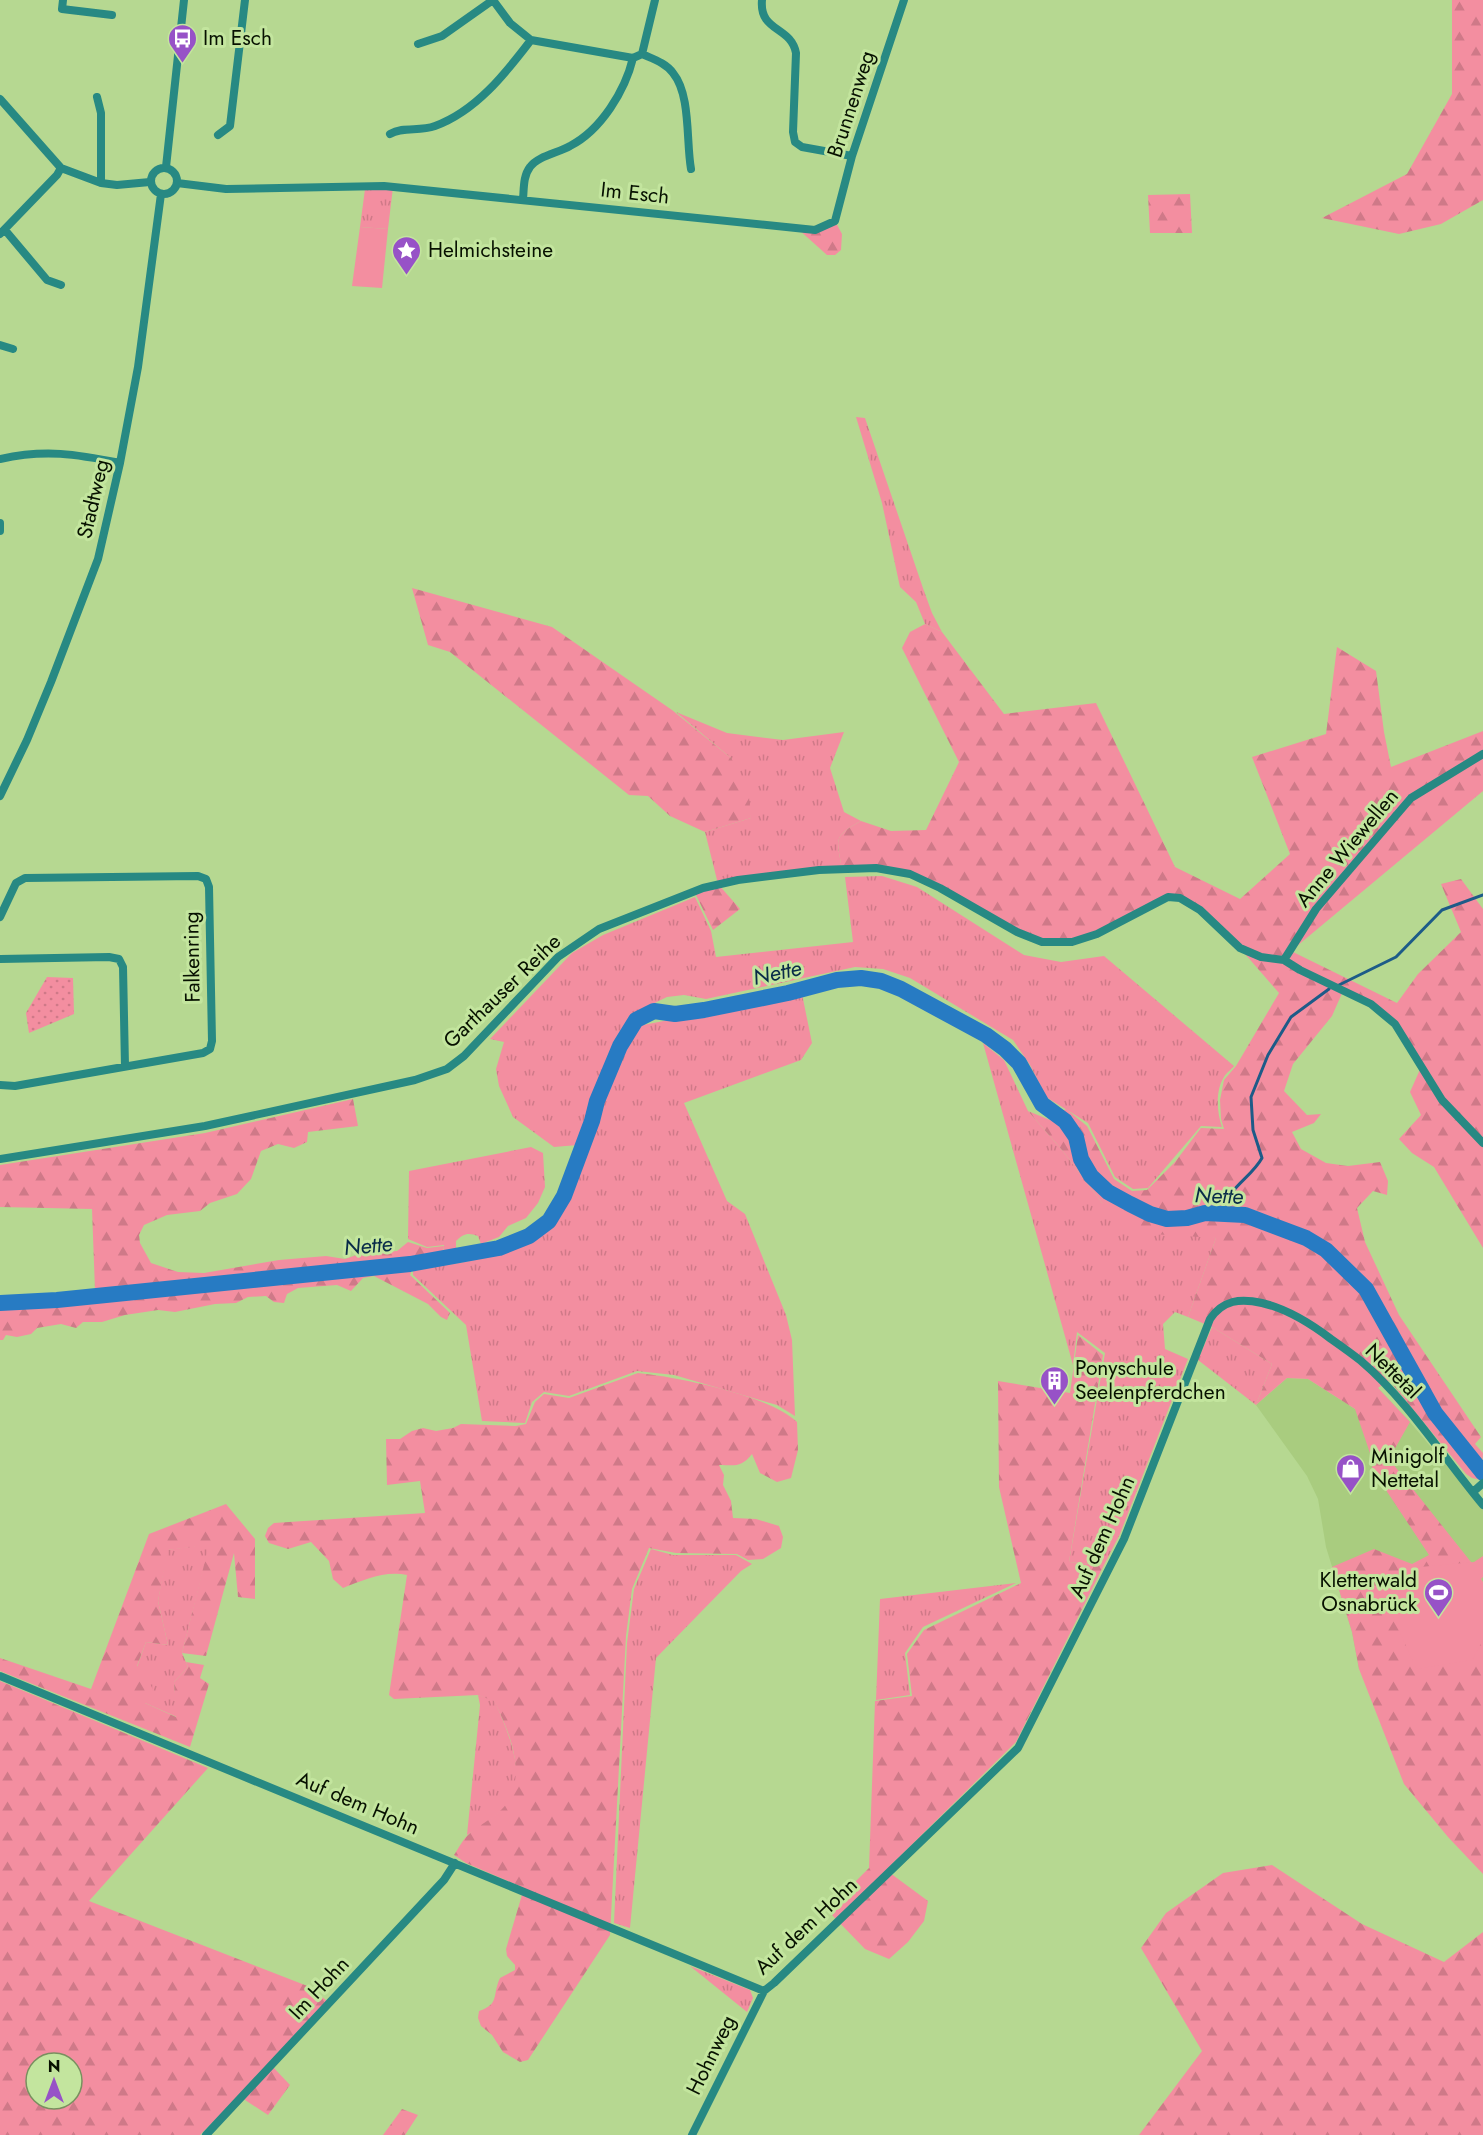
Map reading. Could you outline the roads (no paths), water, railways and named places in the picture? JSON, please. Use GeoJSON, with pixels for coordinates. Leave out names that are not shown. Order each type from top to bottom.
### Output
{"type":"FeatureCollection","features":[{"type":"Feature","properties":{"kind":"street"},"geometry":{"type":"LineString","coordinates":[[63,0],[62,9],[112,15]]}},
{"type":"Feature","properties":{"kind":"street"},"geometry":{"type":"LineString","coordinates":[[165,167],[184,0]]}},
{"type":"Feature","properties":{"kind":"street"},"geometry":{"type":"LineString","coordinates":[[218,135],[230,126],[245,0]]}},
{"type":"Feature","properties":{"kind":"street"},"geometry":{"type":"LineString","coordinates":[[418,44],[442,36],[493,0],[510,23],[531,40],[633,58],[642,54],[664,64],[680,84],[691,169]]}},
{"type":"Feature","properties":{"kind":"street"},"geometry":{"type":"LineString","coordinates":[[642,54],[655,0]]}},
{"type":"Feature","properties":{"kind":"street"},"geometry":{"type":"LineString","coordinates":[[762,0],[763,17],[769,24],[788,36],[795,45],[793,132],[795,142],[802,147],[852,156]]}},
{"type":"Feature","properties":{"kind":"street","name":"Brunnenweg"},"geometry":{"type":"LineString","coordinates":[[835,221],[852,156],[904,0]]}},
{"type":"Feature","properties":{"kind":"street"},"geometry":{"type":"LineString","coordinates":[[390,134],[400,129],[425,130],[467,110],[495,83],[531,40]]}},
{"type":"Feature","properties":{"kind":"street"},"geometry":{"type":"LineString","coordinates":[[523,199],[525,178],[530,166],[540,159],[571,146],[591,132],[614,100],[629,72],[633,58]]}},
{"type":"Feature","properties":{"kind":"street"},"geometry":{"type":"LineString","coordinates":[[97,97],[101,113],[101,183]]}},
{"type":"Feature","properties":{"kind":"street"},"geometry":{"type":"LineString","coordinates":[[0,99],[61,168],[101,183],[117,185],[150,182]]}},
{"type":"Feature","properties":{"kind":"street"},"geometry":{"type":"LineString","coordinates":[[165,167],[176,175],[177,183],[173,191],[161,194],[154,190],[150,182],[154,171],[165,167]]}},
{"type":"Feature","properties":{"kind":"street"},"geometry":{"type":"LineString","coordinates":[[61,168],[3,232],[47,280],[61,285]]}},
{"type":"Feature","properties":{"kind":"street","name":"Im Esch"},"geometry":{"type":"LineString","coordinates":[[177,183],[226,189],[364,185],[523,199],[815,230],[835,221]]}},
{"type":"Feature","properties":{"kind":"street","name":"Stadtweg"},"geometry":{"type":"LineString","coordinates":[[0,796],[51,682],[98,559],[120,463],[139,361],[161,194]]}},
{"type":"Feature","properties":{"kind":"street"},"geometry":{"type":"LineString","coordinates":[[0,345],[13,349]]}},
{"type":"Feature","properties":{"kind":"street"},"geometry":{"type":"LineString","coordinates":[[0,459],[24,454],[74,453],[120,463]]}},
{"type":"Feature","properties":{"kind":"street"},"geometry":{"type":"LineString","coordinates":[[0,523],[0,531]]}},
{"type":"Feature","properties":{"kind":"street","name":"Anne Wiewellen"},"geometry":{"type":"LineString","coordinates":[[1284,960],[1316,909],[1411,798],[1483,754]]}},
{"type":"Feature","properties":{"kind":"street","name":"Garthauser Reihe"},"geometry":{"type":"LineString","coordinates":[[0,1160],[205,1126],[439,1073],[464,1056],[542,972],[569,948],[599,929],[703,888],[738,880],[819,870],[876,868],[892,869],[926,881],[1042,942],[1072,942],[1097,934],[1168,897],[1180,898],[1200,910],[1240,948],[1261,957],[1284,960],[1371,1004],[1395,1024],[1442,1100],[1483,1143]]}},
{"type":"Feature","properties":{"kind":"street","name":"Falkenring"},"geometry":{"type":"LineString","coordinates":[[0,916],[16,883],[25,878],[198,876],[206,879],[209,887],[212,1041],[210,1049],[202,1053],[15,1086],[0,1085]]}},
{"type":"Feature","properties":{"kind":"street"},"geometry":{"type":"LineString","coordinates":[[0,959],[110,957],[119,959],[123,967],[125,1065]]}},
{"type":"Feature","properties":{"kind":"street","name":"Nettetal"},"geometry":{"type":"LineString","coordinates":[[1248,1300],[1271,1305],[1304,1319],[1360,1361],[1389,1388],[1483,1505]]}},
{"type":"Feature","properties":{"kind":"street","name":"Auf dem Hohn"},"geometry":{"type":"LineString","coordinates":[[0,1677],[764,1991],[1018,1748],[1124,1539],[1210,1319],[1215,1311],[1226,1303],[1248,1300]]}},
{"type":"Feature","properties":{"kind":"street"},"geometry":{"type":"LineString","coordinates":[[1473,1492],[1483,1483]]}},
{"type":"Feature","properties":{"kind":"street","name":"Im Hohn"},"geometry":{"type":"LineString","coordinates":[[206,2135],[436,1889],[451,1872],[455,1863]]}},
{"type":"Feature","properties":{"kind":"street","name":"Hohnweg"},"geometry":{"type":"LineString","coordinates":[[692,2135],[764,1991]]}},
{"type":"Feature","properties":{"kind":"waterway"},"geometry":{"type":"LineString","coordinates":[[1339,985],[1396,957],[1442,910],[1483,895]]}},
{"type":"Feature","properties":{"kind":"waterway","name":"Nette"},"geometry":{"type":"LineString","coordinates":[[0,1303],[57,1300],[410,1264],[499,1248],[529,1236],[549,1221],[564,1196],[592,1121],[597,1101],[620,1046],[636,1020],[654,1011],[675,1014],[704,1010],[788,993],[837,980],[861,978],[881,981],[901,989],[986,1035],[1005,1049],[1019,1063],[1042,1104],[1065,1121],[1076,1137],[1081,1159],[1091,1176],[1108,1192],[1150,1214],[1167,1219],[1187,1218],[1205,1213],[1245,1215],[1306,1238],[1326,1250],[1366,1289],[1435,1413],[1483,1473]]}},
{"type":"Feature","properties":{"kind":"waterway"},"geometry":{"type":"LineString","coordinates":[[1223,1212],[1229,1196],[1262,1158],[1253,1130],[1251,1097],[1268,1055],[1291,1017],[1329,989]]}},
{"type":"Feature","properties":{"kind":"place","name":"Im Esch"},"geometry":{"type":"Point","coordinates":[182,64]}},
{"type":"Feature","properties":{"kind":"place","name":"Helmichsteine"},"geometry":{"type":"Point","coordinates":[407,276]}},
{"type":"Feature","properties":{"kind":"place","name":"Ponyschule Seelenpferdchen"},"geometry":{"type":"Point","coordinates":[1054,1406]}},
{"type":"Feature","properties":{"kind":"place","name":"Minigolf Nettetal"},"geometry":{"type":"Point","coordinates":[1350,1494]}},
{"type":"Feature","properties":{"kind":"place","name":"Kletterwald Osnabrück"},"geometry":{"type":"Point","coordinates":[1438,1618]}}]}
